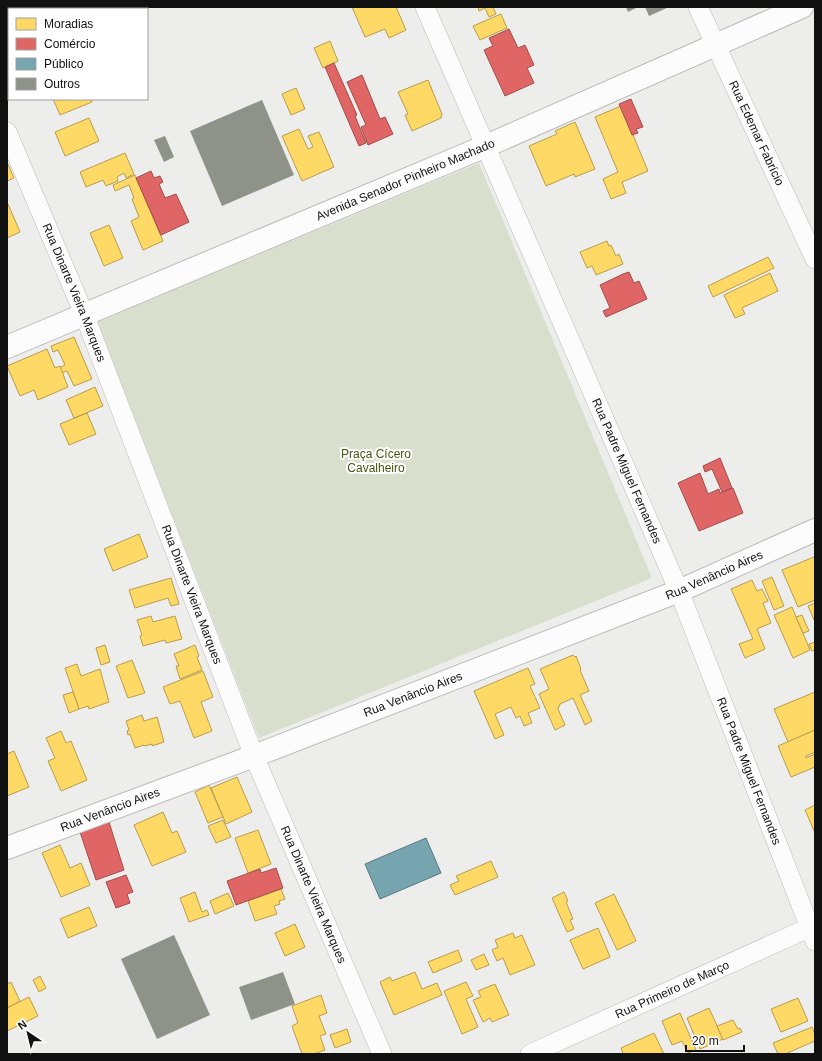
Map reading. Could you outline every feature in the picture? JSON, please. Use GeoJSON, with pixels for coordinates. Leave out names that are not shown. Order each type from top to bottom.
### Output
{"type":"FeatureCollection","features":[{"type":"Feature","properties":{"kind":"street","name":"Rua Padre Miguel Fernandes"},"geometry":{"type":"LineString","coordinates":[[425,7],[679,591],[813,931]]}},
{"type":"Feature","properties":{"kind":"street","name":"Rua Edemar Fabrício"},"geometry":{"type":"LineString","coordinates":[[698,7],[815,259]]}},
{"type":"Feature","properties":{"kind":"street","name":"Avenida Senador Pinheiro Machado"},"geometry":{"type":"LineString","coordinates":[[7,346],[486,146],[802,7]]}},
{"type":"Feature","properties":{"kind":"street","name":"Rua Dinarte Vieira Marques"},"geometry":{"type":"LineString","coordinates":[[7,132],[84,314],[254,756],[382,1054]]}},
{"type":"Feature","properties":{"kind":"street","name":"Rua Venâncio Aires"},"geometry":{"type":"LineString","coordinates":[[7,848],[254,756],[679,591],[815,530]]}},
{"type":"Feature","properties":{"kind":"street","name":"Rua Primeiro de Março"},"geometry":{"type":"LineString","coordinates":[[530,1054],[813,931]]}},
{"type":"Feature","properties":{"kind":"green space","name":"Praça Cícero Cavalheiro"},"geometry":{"type":"Polygon","coordinates":[[[479,163],[652,578],[259,738],[97,322],[479,163]]]}},
{"type":"Feature","properties":{"kind":"building: Moradias"},"geometry":{"type":"Polygon","coordinates":[[[21,7],[58,8],[22,8],[21,7]]]}},
{"type":"Feature","properties":{"kind":"building: Moradias"},"geometry":{"type":"Polygon","coordinates":[[[352,7],[396,7],[406,30],[389,38],[385,29],[365,37],[352,7]]]}},
{"type":"Feature","properties":{"kind":"building: Moradias"},"geometry":{"type":"Polygon","coordinates":[[[478,7],[493,7],[496,14],[489,17],[485,8],[479,11],[478,7]]]}},
{"type":"Feature","properties":{"kind":"building: Moradias"},"geometry":{"type":"Polygon","coordinates":[[[501,14],[507,28],[480,40],[473,26],[501,14]]]}},
{"type":"Feature","properties":{"kind":"building: Moradias"},"geometry":{"type":"Polygon","coordinates":[[[330,41],[338,61],[323,68],[314,48],[330,41]]]}},
{"type":"Feature","properties":{"kind":"building: Moradias"},"geometry":{"type":"Polygon","coordinates":[[[428,80],[442,114],[441,118],[412,131],[405,115],[408,114],[398,92],[428,80]]]}},
{"type":"Feature","properties":{"kind":"building: Moradias"},"geometry":{"type":"Polygon","coordinates":[[[296,88],[305,109],[291,115],[282,94],[296,88]]]}},
{"type":"Feature","properties":{"kind":"building: Moradias"},"geometry":{"type":"Polygon","coordinates":[[[53,100],[91,100],[92,102],[60,115],[53,100]]]}},
{"type":"Feature","properties":{"kind":"building: Moradias"},"geometry":{"type":"Polygon","coordinates":[[[621,106],[648,171],[622,182],[626,193],[611,199],[603,179],[618,172],[595,117],[621,106]]]}},
{"type":"Feature","properties":{"kind":"building: Moradias"},"geometry":{"type":"Polygon","coordinates":[[[89,118],[99,141],[65,156],[55,132],[89,118]]]}},
{"type":"Feature","properties":{"kind":"building: Moradias"},"geometry":{"type":"Polygon","coordinates":[[[575,122],[595,169],[575,177],[574,174],[546,186],[529,146],[557,134],[555,131],[575,122]]]}},
{"type":"Feature","properties":{"kind":"building: Moradias"},"geometry":{"type":"Polygon","coordinates":[[[299,129],[308,149],[313,147],[308,136],[319,132],[334,167],[302,181],[282,136],[299,129]]]}},
{"type":"Feature","properties":{"kind":"building: Moradias"},"geometry":{"type":"Polygon","coordinates":[[[125,153],[134,174],[126,178],[124,173],[117,177],[118,181],[106,186],[103,180],[86,187],[80,172],[125,153]]]}},
{"type":"Feature","properties":{"kind":"building: Moradias"},"geometry":{"type":"Polygon","coordinates":[[[7,162],[14,178],[7,181],[7,162]]]}},
{"type":"Feature","properties":{"kind":"building: Moradias"},"geometry":{"type":"Polygon","coordinates":[[[135,175],[163,241],[143,250],[131,221],[139,217],[132,199],[134,198],[129,185],[115,191],[113,185],[135,175]]]}},
{"type":"Feature","properties":{"kind":"building: Moradias"},"geometry":{"type":"Polygon","coordinates":[[[8,204],[20,232],[7,238],[7,205],[8,204]]]}},
{"type":"Feature","properties":{"kind":"building: Moradias"},"geometry":{"type":"Polygon","coordinates":[[[109,225],[123,258],[104,266],[90,233],[109,225]]]}},
{"type":"Feature","properties":{"kind":"building: Moradias"},"geometry":{"type":"Polygon","coordinates":[[[607,241],[609,246],[611,245],[616,256],[619,254],[623,264],[596,275],[592,266],[587,268],[580,252],[607,241]]]}},
{"type":"Feature","properties":{"kind":"building: Moradias"},"geometry":{"type":"Polygon","coordinates":[[[768,257],[774,268],[713,297],[708,286],[768,257]]]}},
{"type":"Feature","properties":{"kind":"building: Moradias"},"geometry":{"type":"Polygon","coordinates":[[[770,273],[778,291],[742,308],[745,314],[735,318],[724,295],[770,273]]]}},
{"type":"Feature","properties":{"kind":"building: Moradias"},"geometry":{"type":"Polygon","coordinates":[[[74,337],[92,379],[74,386],[67,371],[62,373],[59,368],[65,365],[58,350],[53,352],[51,346],[74,337]]]}},
{"type":"Feature","properties":{"kind":"building: Moradias"},"geometry":{"type":"Polygon","coordinates":[[[47,349],[55,368],[60,366],[68,387],[38,400],[34,390],[20,396],[7,366],[47,349]]]}},
{"type":"Feature","properties":{"kind":"building: Moradias"},"geometry":{"type":"Polygon","coordinates":[[[95,387],[103,406],[74,418],[66,400],[95,387]]]}},
{"type":"Feature","properties":{"kind":"building: Moradias"},"geometry":{"type":"Polygon","coordinates":[[[87,413],[96,434],[69,445],[60,424],[87,413]]]}},
{"type":"Feature","properties":{"kind":"building: Moradias"},"geometry":{"type":"Polygon","coordinates":[[[139,534],[148,557],[113,571],[104,549],[139,534]]]}},
{"type":"Feature","properties":{"kind":"building: Moradias"},"geometry":{"type":"Polygon","coordinates":[[[814,557],[815,600],[798,607],[782,570],[814,557]]]}},
{"type":"Feature","properties":{"kind":"building: Moradias"},"geometry":{"type":"Polygon","coordinates":[[[772,577],[784,606],[774,610],[762,581],[772,577]]]}},
{"type":"Feature","properties":{"kind":"building: Moradias"},"geometry":{"type":"Polygon","coordinates":[[[171,578],[179,604],[171,606],[168,598],[135,608],[129,590],[171,578]]]}},
{"type":"Feature","properties":{"kind":"building: Moradias"},"geometry":{"type":"Polygon","coordinates":[[[752,580],[757,591],[762,589],[768,601],[763,603],[771,623],[757,629],[765,649],[745,658],[739,644],[753,639],[731,589],[752,580]]]}},
{"type":"Feature","properties":{"kind":"building: Moradias"},"geometry":{"type":"Polygon","coordinates":[[[815,603],[815,622],[808,606],[815,603]]]}},
{"type":"Feature","properties":{"kind":"building: Moradias"},"geometry":{"type":"Polygon","coordinates":[[[792,607],[810,650],[793,658],[774,615],[792,607]]]}},
{"type":"Feature","properties":{"kind":"building: Moradias"},"geometry":{"type":"Polygon","coordinates":[[[802,615],[809,631],[803,633],[796,617],[802,615]]]}},
{"type":"Feature","properties":{"kind":"building: Moradias"},"geometry":{"type":"Polygon","coordinates":[[[151,616],[153,622],[175,616],[182,639],[166,643],[165,640],[143,646],[140,636],[142,635],[137,620],[151,616]]]}},
{"type":"Feature","properties":{"kind":"building: Moradias"},"geometry":{"type":"Polygon","coordinates":[[[815,642],[815,650],[812,651],[809,644],[815,642]]]}},
{"type":"Feature","properties":{"kind":"building: Moradias"},"geometry":{"type":"Polygon","coordinates":[[[105,645],[110,662],[101,665],[96,648],[105,645]]]}},
{"type":"Feature","properties":{"kind":"building: Moradias"},"geometry":{"type":"Polygon","coordinates":[[[195,645],[199,656],[197,657],[202,670],[180,679],[176,666],[179,666],[174,654],[195,645]]]}},
{"type":"Feature","properties":{"kind":"building: Moradias"},"geometry":{"type":"Polygon","coordinates":[[[573,655],[575,657],[576,656],[589,691],[580,695],[592,721],[585,725],[573,698],[560,704],[558,709],[565,725],[555,730],[539,694],[549,689],[540,669],[573,655]]]}},
{"type":"Feature","properties":{"kind":"building: Moradias"},"geometry":{"type":"Polygon","coordinates":[[[132,660],[145,693],[128,698],[116,666],[132,660]]]}},
{"type":"Feature","properties":{"kind":"building: Moradias"},"geometry":{"type":"Polygon","coordinates":[[[77,664],[81,676],[100,669],[109,702],[89,709],[88,706],[79,709],[65,668],[77,664]]]}},
{"type":"Feature","properties":{"kind":"building: Moradias"},"geometry":{"type":"Polygon","coordinates":[[[528,668],[535,684],[530,686],[540,708],[528,713],[532,723],[524,726],[520,716],[516,718],[511,707],[495,714],[504,735],[495,739],[474,691],[528,668]]]}},
{"type":"Feature","properties":{"kind":"building: Moradias"},"geometry":{"type":"Polygon","coordinates":[[[203,671],[213,697],[201,702],[212,731],[194,738],[180,701],[170,704],[163,687],[203,671]]]}},
{"type":"Feature","properties":{"kind":"building: Moradias"},"geometry":{"type":"Polygon","coordinates":[[[73,692],[79,709],[69,713],[63,695],[73,692]]]}},
{"type":"Feature","properties":{"kind":"building: Moradias"},"geometry":{"type":"Polygon","coordinates":[[[815,692],[815,730],[788,742],[774,709],[815,692]]]}},
{"type":"Feature","properties":{"kind":"building: Moradias"},"geometry":{"type":"Polygon","coordinates":[[[142,715],[144,721],[157,717],[164,742],[152,746],[152,744],[135,748],[130,734],[128,735],[127,731],[129,730],[126,721],[142,715]]]}},
{"type":"Feature","properties":{"kind":"building: Moradias"},"geometry":{"type":"Polygon","coordinates":[[[815,730],[815,752],[806,756],[806,758],[815,754],[815,767],[791,777],[778,746],[815,730]]]}},
{"type":"Feature","properties":{"kind":"building: Moradias"},"geometry":{"type":"Polygon","coordinates":[[[61,731],[66,743],[71,741],[87,780],[61,791],[48,761],[55,758],[46,738],[61,731]]]}},
{"type":"Feature","properties":{"kind":"building: Moradias"},"geometry":{"type":"Polygon","coordinates":[[[14,751],[29,787],[7,796],[7,754],[14,751]]]}},
{"type":"Feature","properties":{"kind":"building: Moradias"},"geometry":{"type":"Polygon","coordinates":[[[237,777],[252,812],[226,824],[211,788],[237,777]]]}},
{"type":"Feature","properties":{"kind":"building: Moradias"},"geometry":{"type":"Polygon","coordinates":[[[209,785],[223,817],[208,823],[195,792],[209,785]]]}},
{"type":"Feature","properties":{"kind":"building: Moradias"},"geometry":{"type":"Polygon","coordinates":[[[815,805],[815,833],[805,810],[815,805]]]}},
{"type":"Feature","properties":{"kind":"building: Moradias"},"geometry":{"type":"Polygon","coordinates":[[[163,812],[172,833],[177,831],[186,852],[152,866],[134,825],[163,812]]]}},
{"type":"Feature","properties":{"kind":"building: Moradias"},"geometry":{"type":"Polygon","coordinates":[[[223,820],[231,837],[216,843],[208,826],[223,820]]]}},
{"type":"Feature","properties":{"kind":"building: Moradias"},"geometry":{"type":"Polygon","coordinates":[[[258,830],[271,864],[248,873],[235,838],[258,830]]]}},
{"type":"Feature","properties":{"kind":"building: Moradias"},"geometry":{"type":"Polygon","coordinates":[[[60,845],[70,868],[81,863],[90,885],[61,897],[42,853],[60,845]]]}},
{"type":"Feature","properties":{"kind":"building: Moradias"},"geometry":{"type":"Polygon","coordinates":[[[491,861],[498,877],[455,895],[450,885],[459,881],[456,876],[491,861]]]}},
{"type":"Feature","properties":{"kind":"building: Moradias"},"geometry":{"type":"Polygon","coordinates":[[[281,889],[285,899],[279,901],[280,904],[274,906],[277,914],[255,921],[248,901],[281,889]]]}},
{"type":"Feature","properties":{"kind":"building: Moradias"},"geometry":{"type":"Polygon","coordinates":[[[195,892],[202,912],[207,910],[209,915],[189,922],[180,898],[195,892]]]}},
{"type":"Feature","properties":{"kind":"building: Moradias"},"geometry":{"type":"Polygon","coordinates":[[[564,892],[568,901],[566,902],[573,919],[570,920],[574,929],[567,932],[552,898],[564,892]]]}},
{"type":"Feature","properties":{"kind":"building: Moradias"},"geometry":{"type":"Polygon","coordinates":[[[228,893],[234,906],[215,914],[210,901],[228,893]]]}},
{"type":"Feature","properties":{"kind":"building: Moradias"},"geometry":{"type":"Polygon","coordinates":[[[614,894],[636,941],[617,950],[595,903],[614,894]]]}},
{"type":"Feature","properties":{"kind":"building: Moradias"},"geometry":{"type":"Polygon","coordinates":[[[89,907],[97,926],[68,938],[60,919],[89,907]]]}},
{"type":"Feature","properties":{"kind":"building: Moradias"},"geometry":{"type":"Polygon","coordinates":[[[295,924],[305,947],[285,956],[275,933],[295,924]]]}},
{"type":"Feature","properties":{"kind":"building: Moradias"},"geometry":{"type":"Polygon","coordinates":[[[598,928],[610,957],[583,969],[570,940],[598,928]]]}},
{"type":"Feature","properties":{"kind":"building: Moradias"},"geometry":{"type":"Polygon","coordinates":[[[513,933],[515,938],[522,935],[535,965],[510,975],[503,958],[497,961],[492,950],[498,947],[495,940],[513,933]]]}},
{"type":"Feature","properties":{"kind":"building: Moradias"},"geometry":{"type":"Polygon","coordinates":[[[458,950],[462,961],[433,973],[428,962],[458,950]]]}},
{"type":"Feature","properties":{"kind":"building: Moradias"},"geometry":{"type":"Polygon","coordinates":[[[484,954],[489,965],[476,970],[471,960],[484,954]]]}},
{"type":"Feature","properties":{"kind":"building: Moradias"},"geometry":{"type":"Polygon","coordinates":[[[415,972],[422,989],[437,983],[442,995],[394,1015],[380,982],[390,977],[392,981],[415,972]]]}},
{"type":"Feature","properties":{"kind":"building: Moradias"},"geometry":{"type":"Polygon","coordinates":[[[40,976],[46,988],[39,992],[33,980],[40,976]]]}},
{"type":"Feature","properties":{"kind":"building: Moradias"},"geometry":{"type":"Polygon","coordinates":[[[11,982],[20,1001],[7,1008],[7,984],[11,982]]]}},
{"type":"Feature","properties":{"kind":"building: Moradias"},"geometry":{"type":"Polygon","coordinates":[[[466,982],[473,996],[466,999],[478,1027],[462,1034],[444,991],[466,982]]]}},
{"type":"Feature","properties":{"kind":"building: Moradias"},"geometry":{"type":"Polygon","coordinates":[[[495,984],[509,1015],[492,1022],[490,1018],[483,1022],[473,1000],[481,997],[478,991],[495,984]]]}},
{"type":"Feature","properties":{"kind":"building: Moradias"},"geometry":{"type":"Polygon","coordinates":[[[321,995],[327,1013],[319,1016],[326,1034],[320,1036],[325,1050],[314,1054],[302,1054],[292,1026],[298,1023],[292,1006],[321,995]]]}},
{"type":"Feature","properties":{"kind":"building: Moradias"},"geometry":{"type":"Polygon","coordinates":[[[29,997],[38,1016],[7,1031],[7,1008],[29,997]]]}},
{"type":"Feature","properties":{"kind":"building: Moradias"},"geometry":{"type":"Polygon","coordinates":[[[798,998],[808,1021],[781,1032],[771,1009],[798,998]]]}},
{"type":"Feature","properties":{"kind":"building: Moradias"},"geometry":{"type":"Polygon","coordinates":[[[709,1008],[723,1039],[700,1049],[687,1018],[709,1008]]]}},
{"type":"Feature","properties":{"kind":"building: Moradias"},"geometry":{"type":"Polygon","coordinates":[[[680,1013],[696,1050],[688,1053],[682,1041],[672,1045],[662,1021],[680,1013]]]}},
{"type":"Feature","properties":{"kind":"building: Moradias"},"geometry":{"type":"Polygon","coordinates":[[[733,1020],[738,1029],[740,1028],[742,1032],[723,1040],[717,1026],[733,1020]]]}},
{"type":"Feature","properties":{"kind":"building: Moradias"},"geometry":{"type":"Polygon","coordinates":[[[812,1027],[815,1035],[815,1041],[785,1054],[778,1054],[773,1043],[812,1027]]]}},
{"type":"Feature","properties":{"kind":"building: Moradias"},"geometry":{"type":"Polygon","coordinates":[[[347,1029],[351,1042],[335,1048],[330,1035],[347,1029]]]}},
{"type":"Feature","properties":{"kind":"building: Moradias"},"geometry":{"type":"Polygon","coordinates":[[[654,1033],[664,1054],[623,1054],[621,1048],[654,1033]]]}},
{"type":"Feature","properties":{"kind":"building: Comércio"},"geometry":{"type":"Polygon","coordinates":[[[509,29],[518,48],[525,45],[534,65],[527,68],[534,83],[505,96],[484,50],[493,46],[489,38],[509,29]]]}},
{"type":"Feature","properties":{"kind":"building: Comércio"},"geometry":{"type":"Polygon","coordinates":[[[334,63],[357,115],[355,116],[366,143],[359,146],[325,67],[334,63]]]}},
{"type":"Feature","properties":{"kind":"building: Comércio"},"geometry":{"type":"Polygon","coordinates":[[[362,75],[380,119],[385,117],[393,134],[368,145],[361,127],[366,125],[347,82],[362,75]]]}},
{"type":"Feature","properties":{"kind":"building: Comércio"},"geometry":{"type":"Polygon","coordinates":[[[631,99],[643,127],[636,129],[638,133],[632,135],[619,104],[631,99]]]}},
{"type":"Feature","properties":{"kind":"building: Comércio"},"geometry":{"type":"Polygon","coordinates":[[[151,171],[154,178],[160,176],[163,182],[159,184],[165,198],[176,194],[189,222],[161,235],[136,178],[151,171]]]}},
{"type":"Feature","properties":{"kind":"building: Comércio"},"geometry":{"type":"Polygon","coordinates":[[[629,272],[634,283],[639,281],[647,299],[606,317],[603,311],[610,308],[600,285],[629,272]]]}},
{"type":"Feature","properties":{"kind":"building: Comércio"},"geometry":{"type":"Polygon","coordinates":[[[720,458],[732,488],[722,492],[712,469],[705,472],[703,466],[720,458]]]}},
{"type":"Feature","properties":{"kind":"building: Comércio"},"geometry":{"type":"Polygon","coordinates":[[[700,473],[708,494],[719,489],[720,493],[733,488],[743,513],[699,531],[678,483],[700,473]]]}},
{"type":"Feature","properties":{"kind":"building: Comércio"},"geometry":{"type":"Polygon","coordinates":[[[109,822],[124,870],[96,880],[80,832],[109,822]]]}},
{"type":"Feature","properties":{"kind":"building: Comércio"},"geometry":{"type":"Polygon","coordinates":[[[276,868],[283,888],[236,905],[227,881],[260,869],[261,873],[276,868]]]}},
{"type":"Feature","properties":{"kind":"building: Comércio"},"geometry":{"type":"Polygon","coordinates":[[[126,875],[133,892],[127,894],[130,903],[116,908],[106,882],[126,875]]]}},
{"type":"Feature","properties":{"kind":"building: Público"},"geometry":{"type":"Polygon","coordinates":[[[426,838],[441,873],[380,899],[365,864],[426,838]]]}},
{"type":"Feature","properties":{"kind":"building: Outros"},"geometry":{"type":"Polygon","coordinates":[[[626,7],[638,7],[628,12],[626,7]]]}},
{"type":"Feature","properties":{"kind":"building: Outros"},"geometry":{"type":"Polygon","coordinates":[[[645,7],[669,7],[649,16],[645,7]]]}},
{"type":"Feature","properties":{"kind":"building: Outros"},"geometry":{"type":"Polygon","coordinates":[[[262,100],[294,175],[222,206],[190,131],[262,100]]]}},
{"type":"Feature","properties":{"kind":"building: Outros"},"geometry":{"type":"Polygon","coordinates":[[[165,136],[174,157],[164,162],[154,140],[165,136]]]}},
{"type":"Feature","properties":{"kind":"building: Outros"},"geometry":{"type":"Polygon","coordinates":[[[174,935],[210,1015],[157,1039],[121,959],[174,935]]]}},
{"type":"Feature","properties":{"kind":"building: Outros"},"geometry":{"type":"Polygon","coordinates":[[[283,972],[295,1004],[251,1020],[239,987],[283,972]]]}}]}
